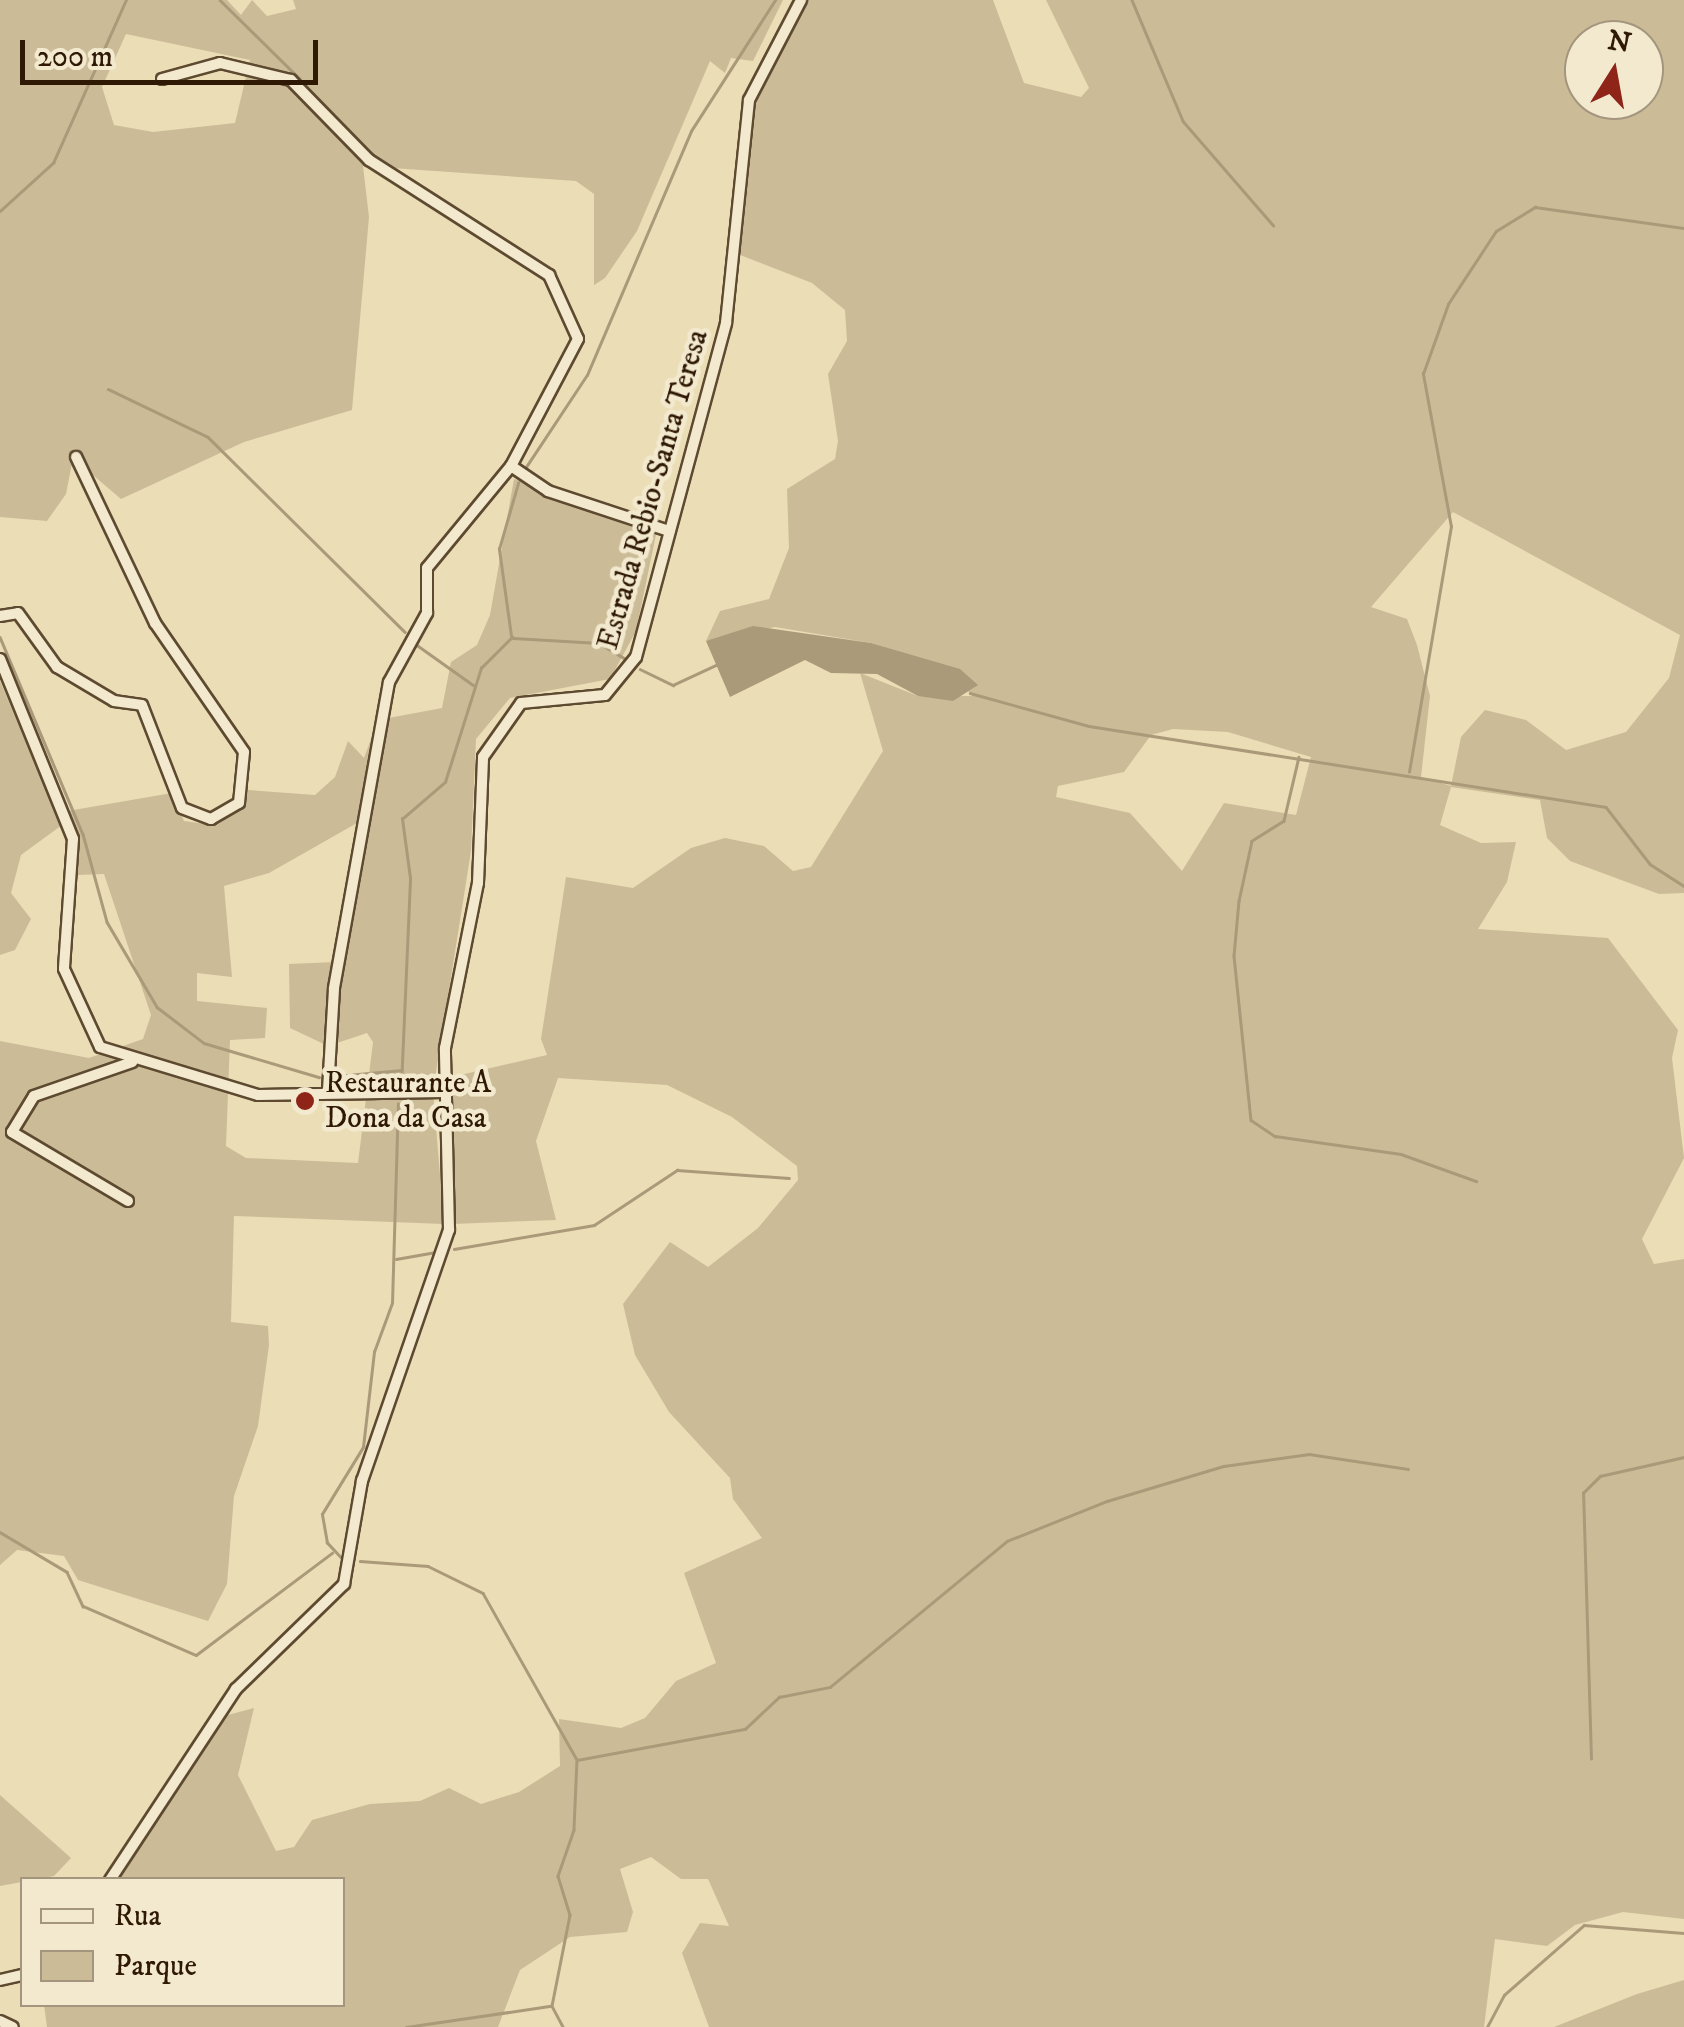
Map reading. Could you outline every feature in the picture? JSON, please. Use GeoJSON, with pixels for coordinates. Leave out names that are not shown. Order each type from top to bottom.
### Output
{"type":"FeatureCollection","features":[{"type":"Feature","properties":{"kind":"street","name":"Estrada Rebio-Santa Teresa"},"geometry":{"type":"LineString","coordinates":[[112,1877],[236,1689],[344,1584],[362,1481],[449,1230],[444,1092],[490,740],[521,703],[605,694],[621,682],[726,323],[749,100],[801,0]]}},
{"type":"Feature","properties":{"kind":"street"},"geometry":{"type":"LineString","coordinates":[[162,79],[220,63],[291,80],[369,160],[549,275],[578,346],[510,466],[427,568],[426,613],[389,682],[334,989],[328,1090]]}},
{"type":"Feature","properties":{"kind":"street"},"geometry":{"type":"LineString","coordinates":[[0,616],[18,613],[57,667],[114,701],[142,706],[182,808],[211,819],[239,804],[244,752],[155,623],[76,457]]}},
{"type":"Feature","properties":{"kind":"street"},"geometry":{"type":"LineString","coordinates":[[510,466],[536,485],[666,530]]}},
{"type":"Feature","properties":{"kind":"street"},"geometry":{"type":"LineString","coordinates":[[0,659],[76,855],[63,948],[68,988],[94,1042],[138,1062],[238,1092],[444,1092]]}},
{"type":"Feature","properties":{"kind":"street"},"geometry":{"type":"LineString","coordinates":[[128,1201],[12,1132],[34,1096],[98,1067],[138,1062]]}},
{"type":"Feature","properties":{"kind":"street"},"geometry":{"type":"LineString","coordinates":[[0,2021],[14,2027]]}},
{"type":"Feature","properties":{"kind":"green space"},"geometry":{"type":"Polygon","coordinates":[[[0,0],[227,0],[241,15],[252,0],[267,16],[296,9],[293,0],[783,0],[753,61],[731,58],[725,73],[710,61],[637,231],[605,278],[594,285],[594,194],[576,181],[363,166],[369,217],[352,410],[244,442],[121,499],[73,458],[66,494],[47,521],[0,517],[0,0]],[[126,34],[102,87],[114,125],[153,132],[235,123],[250,60],[126,34]]]}},
{"type":"Feature","properties":{"kind":"green space"},"geometry":{"type":"Polygon","coordinates":[[[803,0],[993,0],[1024,83],[1081,97],[1089,88],[1046,0],[1684,0],[1684,893],[1659,894],[1570,861],[1547,838],[1540,800],[1451,787],[1440,825],[1481,843],[1516,842],[1507,882],[1478,929],[1608,938],[1678,1030],[1672,1058],[1684,1158],[1642,1239],[1654,1264],[1684,1259],[1684,1919],[1623,1912],[1575,1925],[1547,1946],[1495,1939],[1484,2027],[709,2027],[682,1953],[700,1923],[729,1926],[708,1879],[681,1879],[651,1857],[620,1869],[633,1912],[627,1932],[570,1937],[520,1970],[498,2027],[47,2027],[44,2007],[345,2007],[345,1877],[115,1877],[163,1787],[213,1719],[254,1708],[238,1775],[276,1851],[294,1847],[312,1820],[370,1804],[420,1801],[449,1788],[481,1804],[519,1792],[560,1766],[559,1719],[621,1728],[645,1718],[676,1681],[716,1663],[684,1573],[762,1538],[733,1499],[730,1478],[669,1412],[635,1355],[623,1304],[670,1242],[708,1267],[758,1228],[798,1180],[797,1166],[732,1117],[667,1085],[558,1078],[536,1141],[556,1220],[453,1224],[443,1079],[547,1055],[541,1039],[566,877],[633,888],[691,848],[725,838],[764,846],[793,871],[811,867],[883,751],[860,673],[918,696],[973,696],[939,664],[871,643],[775,627],[706,641],[720,611],[769,599],[789,548],[787,489],[835,459],[838,441],[828,374],[847,341],[845,310],[812,283],[730,251],[737,146],[803,0]],[[1453,512],[1371,607],[1407,619],[1430,696],[1421,777],[1451,786],[1461,737],[1485,710],[1526,720],[1566,750],[1626,732],[1669,678],[1680,635],[1453,512]],[[1173,729],[1151,735],[1124,772],[1058,786],[1056,797],[1130,813],[1182,871],[1224,803],[1296,815],[1311,757],[1228,732],[1173,729]]]}},
{"type":"Feature","properties":{"kind":"green space"},"geometry":{"type":"Polygon","coordinates":[[[514,479],[657,530],[636,631],[610,679],[510,698],[476,739],[471,851],[433,1091],[444,1224],[234,1216],[231,1322],[268,1326],[269,1345],[258,1426],[234,1496],[227,1584],[208,1621],[78,1580],[64,1556],[17,1550],[0,1565],[0,1041],[89,1058],[143,1039],[151,1015],[104,874],[77,875],[62,825],[21,855],[11,893],[31,919],[15,950],[0,955],[0,681],[56,813],[172,793],[184,821],[205,824],[230,816],[248,790],[315,795],[335,777],[348,741],[364,758],[378,720],[442,708],[451,662],[477,645],[490,615],[514,479]],[[357,823],[269,873],[224,886],[232,977],[197,973],[197,1001],[267,1008],[265,1038],[230,1040],[226,1146],[246,1158],[358,1163],[373,1042],[367,1033],[328,1046],[290,1028],[289,964],[336,962],[357,823]]]}},
{"type":"Feature","properties":{"kind":"green space"},"geometry":{"type":"Polygon","coordinates":[[[0,1795],[71,1858],[54,1876],[20,1877],[20,1882],[0,1886],[0,1795]]]}},
{"type":"Feature","properties":{"kind":"green space"},"geometry":{"type":"Polygon","coordinates":[[[1684,1980],[1684,2027],[1554,2027],[1637,1994],[1684,1980]]]}},
{"type":"Feature","properties":{"kind":"shaded area"},"geometry":{"type":"Polygon","coordinates":[[[753,626],[871,643],[960,669],[978,685],[953,701],[918,696],[877,674],[831,673],[805,660],[730,697],[706,641],[753,626]]]}},
{"type":"Feature","properties":{"kind":"waterway"},"geometry":{"type":"LineString","coordinates":[[0,211],[53,163],[126,0]]}},
{"type":"Feature","properties":{"kind":"waterway"},"geometry":{"type":"LineString","coordinates":[[220,0],[300,79]]}},
{"type":"Feature","properties":{"kind":"waterway"},"geometry":{"type":"LineString","coordinates":[[526,467],[587,375],[691,131],[775,0]]}},
{"type":"Feature","properties":{"kind":"waterway"},"geometry":{"type":"LineString","coordinates":[[1132,0],[1183,121],[1273,225]]}},
{"type":"Feature","properties":{"kind":"waterway"},"geometry":{"type":"LineString","coordinates":[[1409,772],[1451,527],[1423,374],[1448,304],[1496,231],[1535,207],[1684,228]]}},
{"type":"Feature","properties":{"kind":"waterway"},"geometry":{"type":"LineString","coordinates":[[108,389],[208,437],[405,632]]}},
{"type":"Feature","properties":{"kind":"waterway"},"geometry":{"type":"LineString","coordinates":[[511,636],[499,549],[518,483]]}},
{"type":"Feature","properties":{"kind":"waterway"},"geometry":{"type":"LineString","coordinates":[[0,637],[83,834],[107,922],[157,1007],[204,1043],[319,1077]]}},
{"type":"Feature","properties":{"kind":"waterway"},"geometry":{"type":"LineString","coordinates":[[401,1086],[410,878],[402,819],[445,782],[481,668],[512,637]]}},
{"type":"Feature","properties":{"kind":"waterway"},"geometry":{"type":"LineString","coordinates":[[513,638],[599,643],[624,658]]}},
{"type":"Feature","properties":{"kind":"waterway"},"geometry":{"type":"LineString","coordinates":[[417,645],[473,685]]}},
{"type":"Feature","properties":{"kind":"waterway"},"geometry":{"type":"LineString","coordinates":[[640,669],[673,685],[718,664]]}},
{"type":"Feature","properties":{"kind":"waterway"},"geometry":{"type":"LineString","coordinates":[[970,693],[1089,726],[1606,807],[1650,864],[1684,886]]}},
{"type":"Feature","properties":{"kind":"waterway"},"geometry":{"type":"LineString","coordinates":[[1299,757],[1284,821],[1252,841],[1239,901],[1234,956],[1251,1120],[1275,1136],[1401,1154],[1476,1181]]}},
{"type":"Feature","properties":{"kind":"waterway"},"geometry":{"type":"LineString","coordinates":[[336,1076],[402,1070]]}},
{"type":"Feature","properties":{"kind":"waterway"},"geometry":{"type":"LineString","coordinates":[[342,1559],[327,1543],[322,1514],[363,1447],[374,1352],[392,1303],[398,1104]]}},
{"type":"Feature","properties":{"kind":"waterway"},"geometry":{"type":"LineString","coordinates":[[454,1249],[594,1225],[677,1170],[789,1178]]}},
{"type":"Feature","properties":{"kind":"waterway"},"geometry":{"type":"LineString","coordinates":[[396,1259],[435,1252]]}},
{"type":"Feature","properties":{"kind":"waterway"},"geometry":{"type":"LineString","coordinates":[[577,1760],[745,1729],[779,1697],[830,1687],[1007,1541],[1107,1501],[1224,1466],[1309,1454],[1408,1469]]}},
{"type":"Feature","properties":{"kind":"waterway"},"geometry":{"type":"LineString","coordinates":[[1591,1759],[1583,1493],[1600,1476],[1684,1457]]}},
{"type":"Feature","properties":{"kind":"waterway"},"geometry":{"type":"LineString","coordinates":[[0,1532],[67,1572],[83,1606],[196,1655],[332,1553]]}},
{"type":"Feature","properties":{"kind":"waterway"},"geometry":{"type":"LineString","coordinates":[[360,1561],[428,1566],[483,1593],[577,1760],[574,1830],[558,1876],[570,1915],[552,2006],[563,2027]]}},
{"type":"Feature","properties":{"kind":"waterway"},"geometry":{"type":"LineString","coordinates":[[1487,2027],[1504,1995],[1584,1925],[1684,1933]]}},
{"type":"Feature","properties":{"kind":"waterway"},"geometry":{"type":"LineString","coordinates":[[406,2027],[550,2006]]}},
{"type":"Feature","properties":{"kind":"place","name":"Restaurante A Dona da Casa"},"geometry":{"type":"Point","coordinates":[305,1101]}}]}
